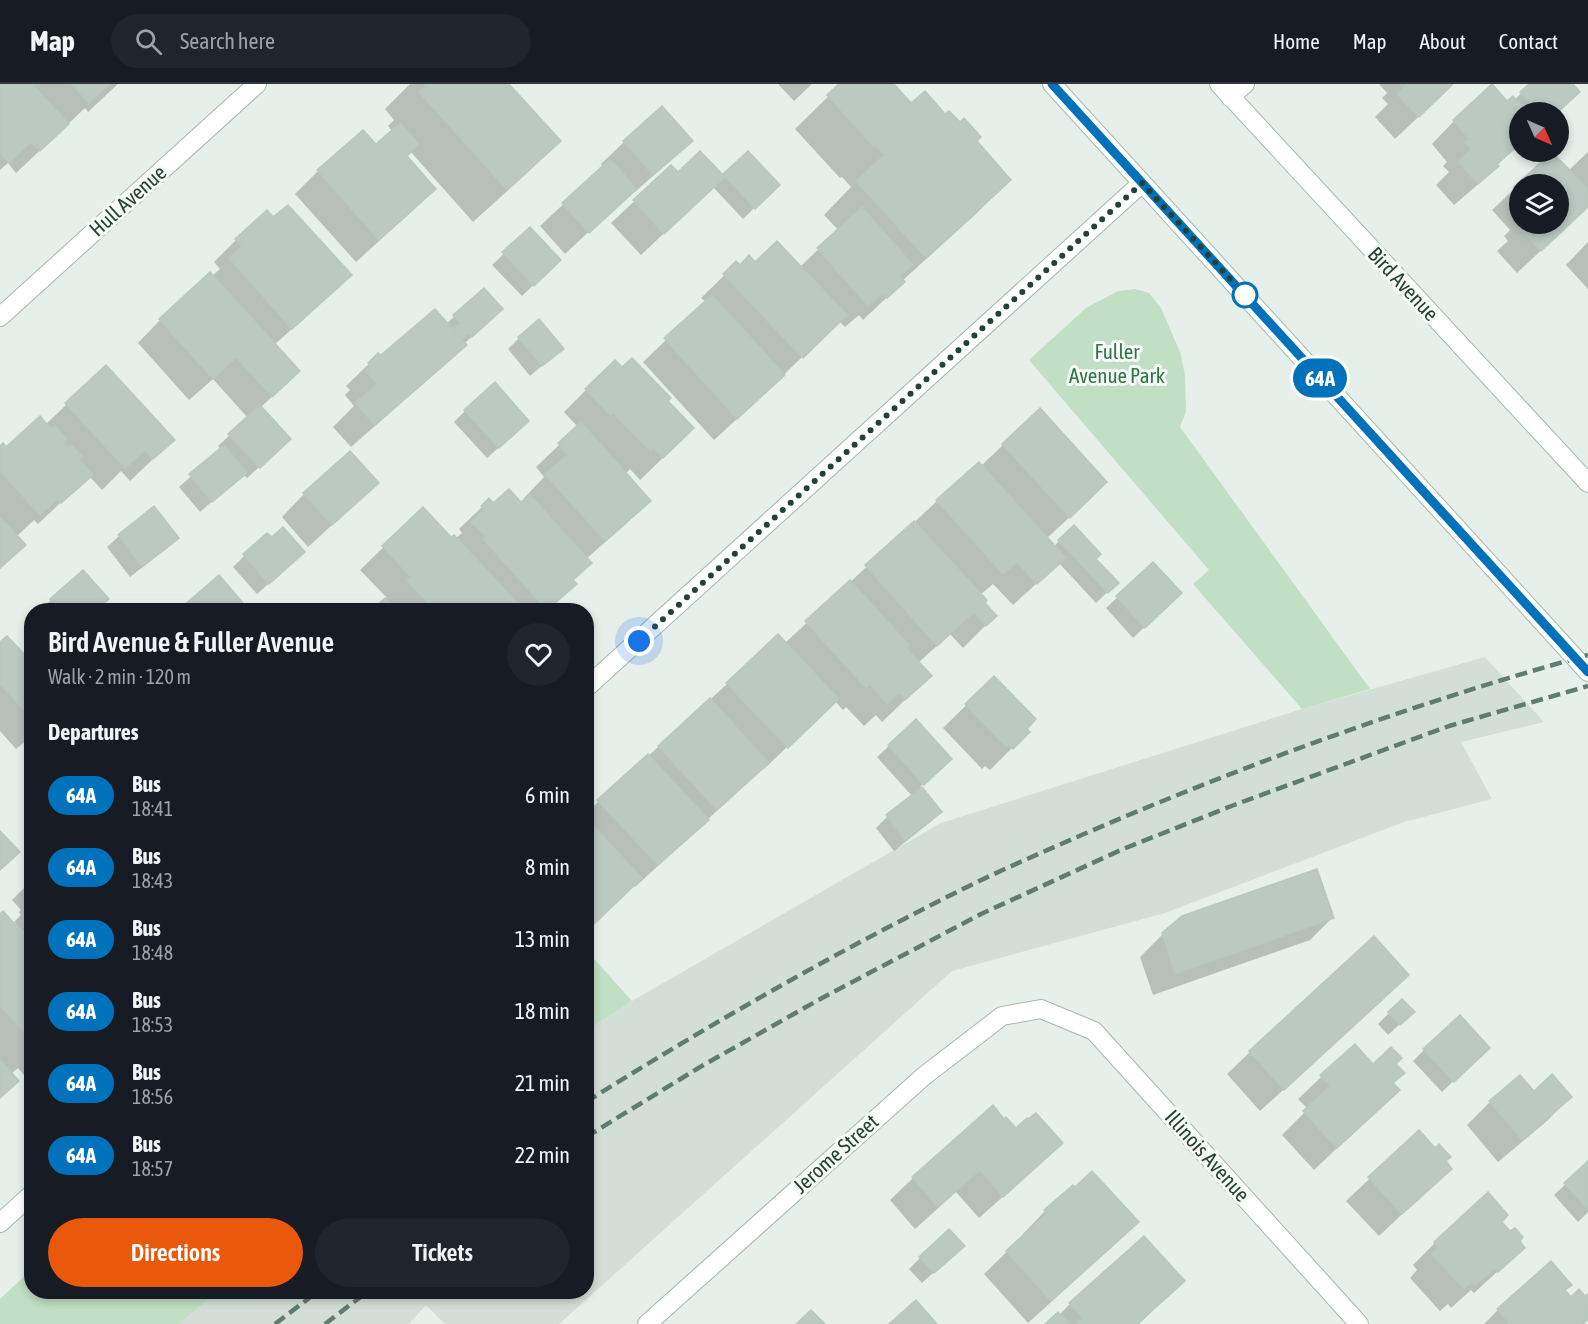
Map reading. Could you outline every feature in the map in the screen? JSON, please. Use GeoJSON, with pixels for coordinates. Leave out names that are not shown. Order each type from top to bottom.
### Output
{"type":"FeatureCollection","features":[{"type":"Feature","properties":{"kind":"street","name":"Hull Avenue"},"geometry":{"type":"LineString","coordinates":[[0,317],[256,84]]}},
{"type":"Feature","properties":{"kind":"street"},"geometry":{"type":"LineString","coordinates":[[1052,84],[1588,672]]}},
{"type":"Feature","properties":{"kind":"street"},"geometry":{"type":"LineString","coordinates":[[1225,90],[1245,84]]}},
{"type":"Feature","properties":{"kind":"street","name":"Bird Avenue"},"geometry":{"type":"LineString","coordinates":[[1225,90],[1588,483]]}},
{"type":"Feature","properties":{"kind":"street"},"geometry":{"type":"LineString","coordinates":[[594,681],[1142,183]]}},
{"type":"Feature","properties":{"kind":"street","name":"Jerome Street"},"geometry":{"type":"LineString","coordinates":[[647,1324],[924,1076],[1002,1016],[1041,1009]]}},
{"type":"Feature","properties":{"kind":"street","name":"Illinois Avenue"},"geometry":{"type":"LineString","coordinates":[[1041,1009],[1094,1031],[1359,1324]]}},
{"type":"Feature","properties":{"kind":"street"},"geometry":{"type":"LineString","coordinates":[[0,1222],[24,1201]]}},
{"type":"Feature","properties":{"kind":"shaded area"},"geometry":{"type":"Polygon","coordinates":[[[1485,657],[1544,722],[1461,742],[1492,799],[1404,822],[1165,913],[952,971],[594,1293],[594,1026],[632,1001],[941,823],[1302,709],[1485,657]]]}},
{"type":"Feature","properties":{"kind":"shaded area"},"geometry":{"type":"Polygon","coordinates":[[[209,1299],[587,1299],[559,1324],[445,1324],[426,1305],[409,1324],[179,1324],[209,1299]]]}},
{"type":"Feature","properties":{"kind":"green space","name":"Fuller Avenue Park"},"geometry":{"type":"Polygon","coordinates":[[[1135,289],[1149,293],[1161,308],[1180,352],[1185,375],[1186,412],[1180,427],[1370,689],[1302,709],[1193,584],[1209,570],[1029,360],[1086,308],[1118,291],[1135,289]]]}},
{"type":"Feature","properties":{"kind":"green space"},"geometry":{"type":"Polygon","coordinates":[[[594,959],[632,1001],[594,1026],[594,959]]]}},
{"type":"Feature","properties":{"kind":"green space"},"geometry":{"type":"Polygon","coordinates":[[[24,1277],[24,1299],[209,1299],[179,1324],[0,1324],[0,1299],[24,1277]]]}},
{"type":"Feature","properties":{"kind":"building"},"geometry":{"type":"Polygon","coordinates":[[[0,84],[32,84],[69,124],[40,151],[31,142],[9,163],[0,153],[0,84]]]}},
{"type":"Feature","properties":{"kind":"building"},"geometry":{"type":"Polygon","coordinates":[[[71,84],[110,84],[89,103],[71,84]]]}},
{"type":"Feature","properties":{"kind":"building"},"geometry":{"type":"Polygon","coordinates":[[[424,84],[509,84],[561,141],[507,190],[419,92],[426,86],[424,84]]]}},
{"type":"Feature","properties":{"kind":"building"},"geometry":{"type":"Polygon","coordinates":[[[839,84],[894,84],[911,103],[925,91],[945,114],[949,111],[960,122],[964,118],[981,137],[977,141],[1011,180],[926,258],[856,181],[884,155],[827,95],[839,84]]]}},
{"type":"Feature","properties":{"kind":"building"},"geometry":{"type":"Polygon","coordinates":[[[1407,84],[1453,84],[1419,117],[1397,94],[1407,84]]]}},
{"type":"Feature","properties":{"kind":"building"},"geometry":{"type":"Polygon","coordinates":[[[1492,84],[1507,101],[1513,96],[1518,102],[1509,102],[1509,154],[1497,164],[1499,166],[1478,184],[1458,162],[1471,149],[1465,142],[1469,139],[1453,120],[1492,84]]]}},
{"type":"Feature","properties":{"kind":"building"},"geometry":{"type":"Polygon","coordinates":[[[1529,84],[1573,84],[1580,92],[1569,102],[1530,102],[1520,92],[1529,84]]]}},
{"type":"Feature","properties":{"kind":"building"},"geometry":{"type":"Polygon","coordinates":[[[662,106],[693,141],[653,175],[623,141],[662,106]]]}},
{"type":"Feature","properties":{"kind":"building"},"geometry":{"type":"Polygon","coordinates":[[[400,123],[419,144],[407,156],[436,189],[379,240],[317,170],[363,130],[376,144],[400,123]]]}},
{"type":"Feature","properties":{"kind":"building"},"geometry":{"type":"Polygon","coordinates":[[[700,151],[725,177],[664,234],[633,200],[671,165],[678,172],[700,151]]]}},
{"type":"Feature","properties":{"kind":"building"},"geometry":{"type":"Polygon","coordinates":[[[748,151],[780,185],[755,209],[723,174],[748,151]]]}},
{"type":"Feature","properties":{"kind":"building"},"geometry":{"type":"Polygon","coordinates":[[[610,159],[637,189],[589,233],[562,203],[610,159]]]}},
{"type":"Feature","properties":{"kind":"building"},"geometry":{"type":"Polygon","coordinates":[[[1541,162],[1562,162],[1588,189],[1588,207],[1569,225],[1569,174],[1528,174],[1541,162]]]}},
{"type":"Feature","properties":{"kind":"building"},"geometry":{"type":"Polygon","coordinates":[[[288,205],[352,275],[292,329],[229,258],[242,246],[235,239],[267,210],[273,217],[288,205]]]}},
{"type":"Feature","properties":{"kind":"building"},"geometry":{"type":"Polygon","coordinates":[[[862,207],[913,265],[900,276],[905,282],[887,298],[883,294],[868,306],[817,248],[862,207]]]}},
{"type":"Feature","properties":{"kind":"building"},"geometry":{"type":"Polygon","coordinates":[[[530,227],[561,260],[534,286],[502,252],[530,227]]]}},
{"type":"Feature","properties":{"kind":"building"},"geometry":{"type":"Polygon","coordinates":[[[1525,234],[1559,234],[1541,251],[1525,234]]]}},
{"type":"Feature","properties":{"kind":"building"},"geometry":{"type":"Polygon","coordinates":[[[777,241],[847,315],[803,358],[723,274],[736,261],[740,265],[749,255],[755,262],[777,241]]]}},
{"type":"Feature","properties":{"kind":"building"},"geometry":{"type":"Polygon","coordinates":[[[210,272],[300,371],[272,397],[236,357],[213,379],[159,319],[210,272]]]}},
{"type":"Feature","properties":{"kind":"building"},"geometry":{"type":"Polygon","coordinates":[[[484,288],[503,309],[472,337],[469,333],[462,339],[453,329],[460,323],[453,315],[484,288]]]}},
{"type":"Feature","properties":{"kind":"building"},"geometry":{"type":"Polygon","coordinates":[[[712,295],[785,375],[737,419],[664,338],[712,295]]]}},
{"type":"Feature","properties":{"kind":"building"},"geometry":{"type":"Polygon","coordinates":[[[435,309],[467,345],[375,425],[355,403],[377,384],[366,371],[371,366],[368,363],[378,353],[381,355],[435,309]]]}},
{"type":"Feature","properties":{"kind":"building"},"geometry":{"type":"Polygon","coordinates":[[[539,319],[564,349],[542,366],[518,337],[539,319]]]}},
{"type":"Feature","properties":{"kind":"building"},"geometry":{"type":"Polygon","coordinates":[[[632,358],[671,398],[668,401],[694,428],[663,458],[653,448],[650,451],[613,413],[610,415],[585,389],[615,360],[622,367],[632,358]]]}},
{"type":"Feature","properties":{"kind":"building"},"geometry":{"type":"Polygon","coordinates":[[[106,365],[175,440],[153,459],[145,450],[125,468],[65,403],[106,365]]]}},
{"type":"Feature","properties":{"kind":"building"},"geometry":{"type":"Polygon","coordinates":[[[495,382],[529,421],[499,448],[464,410],[495,382]]]}},
{"type":"Feature","properties":{"kind":"building"},"geometry":{"type":"Polygon","coordinates":[[[260,405],[291,439],[260,468],[228,434],[260,405]]]}},
{"type":"Feature","properties":{"kind":"building"},"geometry":{"type":"Polygon","coordinates":[[[1040,408],[1107,482],[1070,518],[1002,444],[1040,408]]]}},
{"type":"Feature","properties":{"kind":"building"},"geometry":{"type":"Polygon","coordinates":[[[40,416],[51,429],[55,426],[67,439],[64,443],[68,448],[71,445],[83,457],[80,460],[93,475],[61,503],[58,498],[40,515],[0,471],[0,446],[3,443],[6,447],[40,416]]]}},
{"type":"Feature","properties":{"kind":"building"},"geometry":{"type":"Polygon","coordinates":[[[581,422],[651,501],[605,541],[545,474],[567,455],[558,443],[581,422]]]}},
{"type":"Feature","properties":{"kind":"building"},"geometry":{"type":"Polygon","coordinates":[[[224,445],[247,473],[212,502],[189,474],[224,445]]]}},
{"type":"Feature","properties":{"kind":"building"},"geometry":{"type":"Polygon","coordinates":[[[350,451],[379,483],[332,525],[303,493],[350,451]]]}},
{"type":"Feature","properties":{"kind":"building"},"geometry":{"type":"Polygon","coordinates":[[[979,462],[1066,558],[1037,584],[1017,562],[1003,574],[936,500],[979,462]]]}},
{"type":"Feature","properties":{"kind":"building"},"geometry":{"type":"Polygon","coordinates":[[[509,489],[521,502],[530,495],[592,563],[573,580],[577,584],[555,603],[541,603],[483,539],[486,537],[471,522],[484,510],[481,506],[489,498],[493,503],[509,489]]]}},
{"type":"Feature","properties":{"kind":"building"},"geometry":{"type":"Polygon","coordinates":[[[154,506],[179,538],[142,567],[118,535],[154,506]]]}},
{"type":"Feature","properties":{"kind":"building"},"geometry":{"type":"Polygon","coordinates":[[[423,507],[451,537],[454,535],[517,603],[428,603],[407,581],[411,577],[382,546],[423,507]]]}},
{"type":"Feature","properties":{"kind":"building"},"geometry":{"type":"Polygon","coordinates":[[[0,517],[26,545],[0,568],[0,517]]]}},
{"type":"Feature","properties":{"kind":"building"},"geometry":{"type":"Polygon","coordinates":[[[914,521],[987,600],[985,603],[997,616],[986,626],[974,612],[937,646],[865,565],[914,521]]]}},
{"type":"Feature","properties":{"kind":"building"},"geometry":{"type":"Polygon","coordinates":[[[1074,525],[1101,554],[1096,559],[1119,583],[1108,593],[1058,540],[1074,525]]]}},
{"type":"Feature","properties":{"kind":"building"},"geometry":{"type":"Polygon","coordinates":[[[283,527],[305,552],[269,584],[243,554],[267,533],[272,537],[283,527]]]}},
{"type":"Feature","properties":{"kind":"building"},"geometry":{"type":"Polygon","coordinates":[[[1153,562],[1182,593],[1145,628],[1116,596],[1153,562]]]}},
{"type":"Feature","properties":{"kind":"building"},"geometry":{"type":"Polygon","coordinates":[[[83,570],[109,599],[104,603],[54,603],[50,599],[83,570]]]}},
{"type":"Feature","properties":{"kind":"building"},"geometry":{"type":"Polygon","coordinates":[[[219,575],[243,603],[186,603],[219,575]]]}},
{"type":"Feature","properties":{"kind":"building"},"geometry":{"type":"Polygon","coordinates":[[[850,580],[909,645],[906,648],[932,676],[905,700],[899,693],[887,704],[870,685],[866,688],[805,621],[850,580]]]}},
{"type":"Feature","properties":{"kind":"building"},"geometry":{"type":"Polygon","coordinates":[[[385,598],[390,603],[380,603],[385,598]]]}},
{"type":"Feature","properties":{"kind":"building"},"geometry":{"type":"Polygon","coordinates":[[[778,634],[839,699],[788,748],[726,683],[778,634]]]}},
{"type":"Feature","properties":{"kind":"building"},"geometry":{"type":"Polygon","coordinates":[[[7,636],[24,654],[24,710],[0,684],[0,642],[7,636]]]}},
{"type":"Feature","properties":{"kind":"building"},"geometry":{"type":"Polygon","coordinates":[[[994,676],[1036,719],[1027,729],[1030,732],[1013,749],[1009,744],[1006,747],[965,704],[994,676]]]}},
{"type":"Feature","properties":{"kind":"building"},"geometry":{"type":"Polygon","coordinates":[[[710,698],[769,763],[717,810],[658,746],[710,698]]]}},
{"type":"Feature","properties":{"kind":"building"},"geometry":{"type":"Polygon","coordinates":[[[916,719],[952,759],[924,785],[888,745],[916,719]]]}},
{"type":"Feature","properties":{"kind":"building"},"geometry":{"type":"Polygon","coordinates":[[[648,754],[709,820],[658,865],[597,800],[648,754]]]}},
{"type":"Feature","properties":{"kind":"building"},"geometry":{"type":"Polygon","coordinates":[[[922,787],[942,812],[905,841],[886,815],[922,787]]]}},
{"type":"Feature","properties":{"kind":"building"},"geometry":{"type":"Polygon","coordinates":[[[594,827],[642,878],[594,924],[594,827]]]}},
{"type":"Feature","properties":{"kind":"building"},"geometry":{"type":"Polygon","coordinates":[[[0,831],[20,852],[0,870],[0,831]]]}},
{"type":"Feature","properties":{"kind":"building"},"geometry":{"type":"Polygon","coordinates":[[[1317,869],[1334,918],[1175,974],[1162,933],[1182,916],[1317,869]]]}},
{"type":"Feature","properties":{"kind":"building"},"geometry":{"type":"Polygon","coordinates":[[[3,911],[24,934],[24,1032],[0,1006],[0,914],[3,911]]]}},
{"type":"Feature","properties":{"kind":"building"},"geometry":{"type":"Polygon","coordinates":[[[1374,936],[1409,975],[1284,1090],[1249,1051],[1374,936]]]}},
{"type":"Feature","properties":{"kind":"building"},"geometry":{"type":"Polygon","coordinates":[[[1402,999],[1415,1012],[1400,1025],[1388,1012],[1402,999]]]}},
{"type":"Feature","properties":{"kind":"building"},"geometry":{"type":"Polygon","coordinates":[[[1460,1015],[1490,1048],[1454,1082],[1423,1049],[1460,1015]]]}},
{"type":"Feature","properties":{"kind":"building"},"geometry":{"type":"Polygon","coordinates":[[[1355,1044],[1373,1064],[1391,1047],[1402,1058],[1396,1064],[1405,1073],[1393,1083],[1400,1090],[1337,1148],[1303,1111],[1330,1086],[1320,1075],[1355,1044]]]}},
{"type":"Feature","properties":{"kind":"building"},"geometry":{"type":"Polygon","coordinates":[[[0,1060],[19,1081],[0,1098],[0,1060]]]}},
{"type":"Feature","properties":{"kind":"building"},"geometry":{"type":"Polygon","coordinates":[[[1552,1074],[1572,1097],[1522,1140],[1489,1101],[1520,1075],[1534,1091],[1552,1074]]]}},
{"type":"Feature","properties":{"kind":"building"},"geometry":{"type":"Polygon","coordinates":[[[993,1105],[1004,1119],[1006,1117],[1016,1128],[1036,1113],[1063,1143],[1003,1197],[980,1170],[938,1207],[912,1177],[993,1105]]]}},
{"type":"Feature","properties":{"kind":"building"},"geometry":{"type":"Polygon","coordinates":[[[1419,1130],[1435,1148],[1439,1144],[1451,1157],[1446,1161],[1452,1169],[1402,1214],[1368,1177],[1419,1130]]]}},
{"type":"Feature","properties":{"kind":"building"},"geometry":{"type":"Polygon","coordinates":[[[1588,1161],[1588,1209],[1564,1183],[1588,1161]]]}},
{"type":"Feature","properties":{"kind":"building"},"geometry":{"type":"Polygon","coordinates":[[[1092,1171],[1139,1222],[1051,1301],[1006,1251],[1047,1213],[1044,1210],[1092,1171]]]}},
{"type":"Feature","properties":{"kind":"building"},"geometry":{"type":"Polygon","coordinates":[[[1488,1192],[1508,1215],[1502,1222],[1510,1231],[1515,1228],[1523,1237],[1520,1241],[1525,1248],[1498,1272],[1494,1269],[1474,1286],[1471,1282],[1464,1289],[1431,1254],[1439,1247],[1434,1242],[1488,1192]]]}},
{"type":"Feature","properties":{"kind":"building"},"geometry":{"type":"Polygon","coordinates":[[[949,1229],[965,1246],[934,1273],[919,1257],[949,1229]]]}},
{"type":"Feature","properties":{"kind":"building"},"geometry":{"type":"Polygon","coordinates":[[[1144,1236],[1185,1281],[1137,1324],[1076,1324],[1083,1318],[1069,1303],[1144,1236]]]}},
{"type":"Feature","properties":{"kind":"building"},"geometry":{"type":"Polygon","coordinates":[[[1551,1261],[1572,1285],[1565,1290],[1571,1297],[1579,1289],[1585,1296],[1588,1294],[1588,1320],[1582,1324],[1510,1324],[1497,1309],[1551,1261]]]}},
{"type":"Feature","properties":{"kind":"building"},"geometry":{"type":"Polygon","coordinates":[[[916,1300],[937,1324],[889,1324],[916,1300]]]}},
{"type":"Feature","properties":{"kind":"building"},"geometry":{"type":"Polygon","coordinates":[[[811,1310],[825,1324],[796,1324],[811,1310]]]}},
{"type":"Feature","properties":{"kind":"building"},"geometry":{"type":"Polygon","coordinates":[[[1058,1312],[1070,1324],[1045,1324],[1058,1312]]]}},
{"type":"Feature","properties":{"kind":"railway"},"geometry":{"type":"LineString","coordinates":[[594,1097],[679,1045],[822,963],[974,883],[1027,859],[1165,800],[1334,735],[1435,701],[1588,655]]}},
{"type":"Feature","properties":{"kind":"railway"},"geometry":{"type":"LineString","coordinates":[[594,1132],[700,1067],[822,998],[981,914],[1123,849],[1234,805],[1449,726],[1588,686]]}},
{"type":"Feature","properties":{"kind":"railway"},"geometry":{"type":"LineString","coordinates":[[275,1324],[308,1299]]}},
{"type":"Feature","properties":{"kind":"railway"},"geometry":{"type":"LineString","coordinates":[[325,1324],[358,1299]]}},
{"type":"Feature","properties":{"kind":"bus line","name":"64A"},"geometry":{"type":"LineString","coordinates":[[1052,84],[1588,672]]}},
{"type":"Feature","properties":{"kind":"route"},"geometry":{"type":"LineString","coordinates":[[639,641],[1142,183],[1245,295]]}}]}
